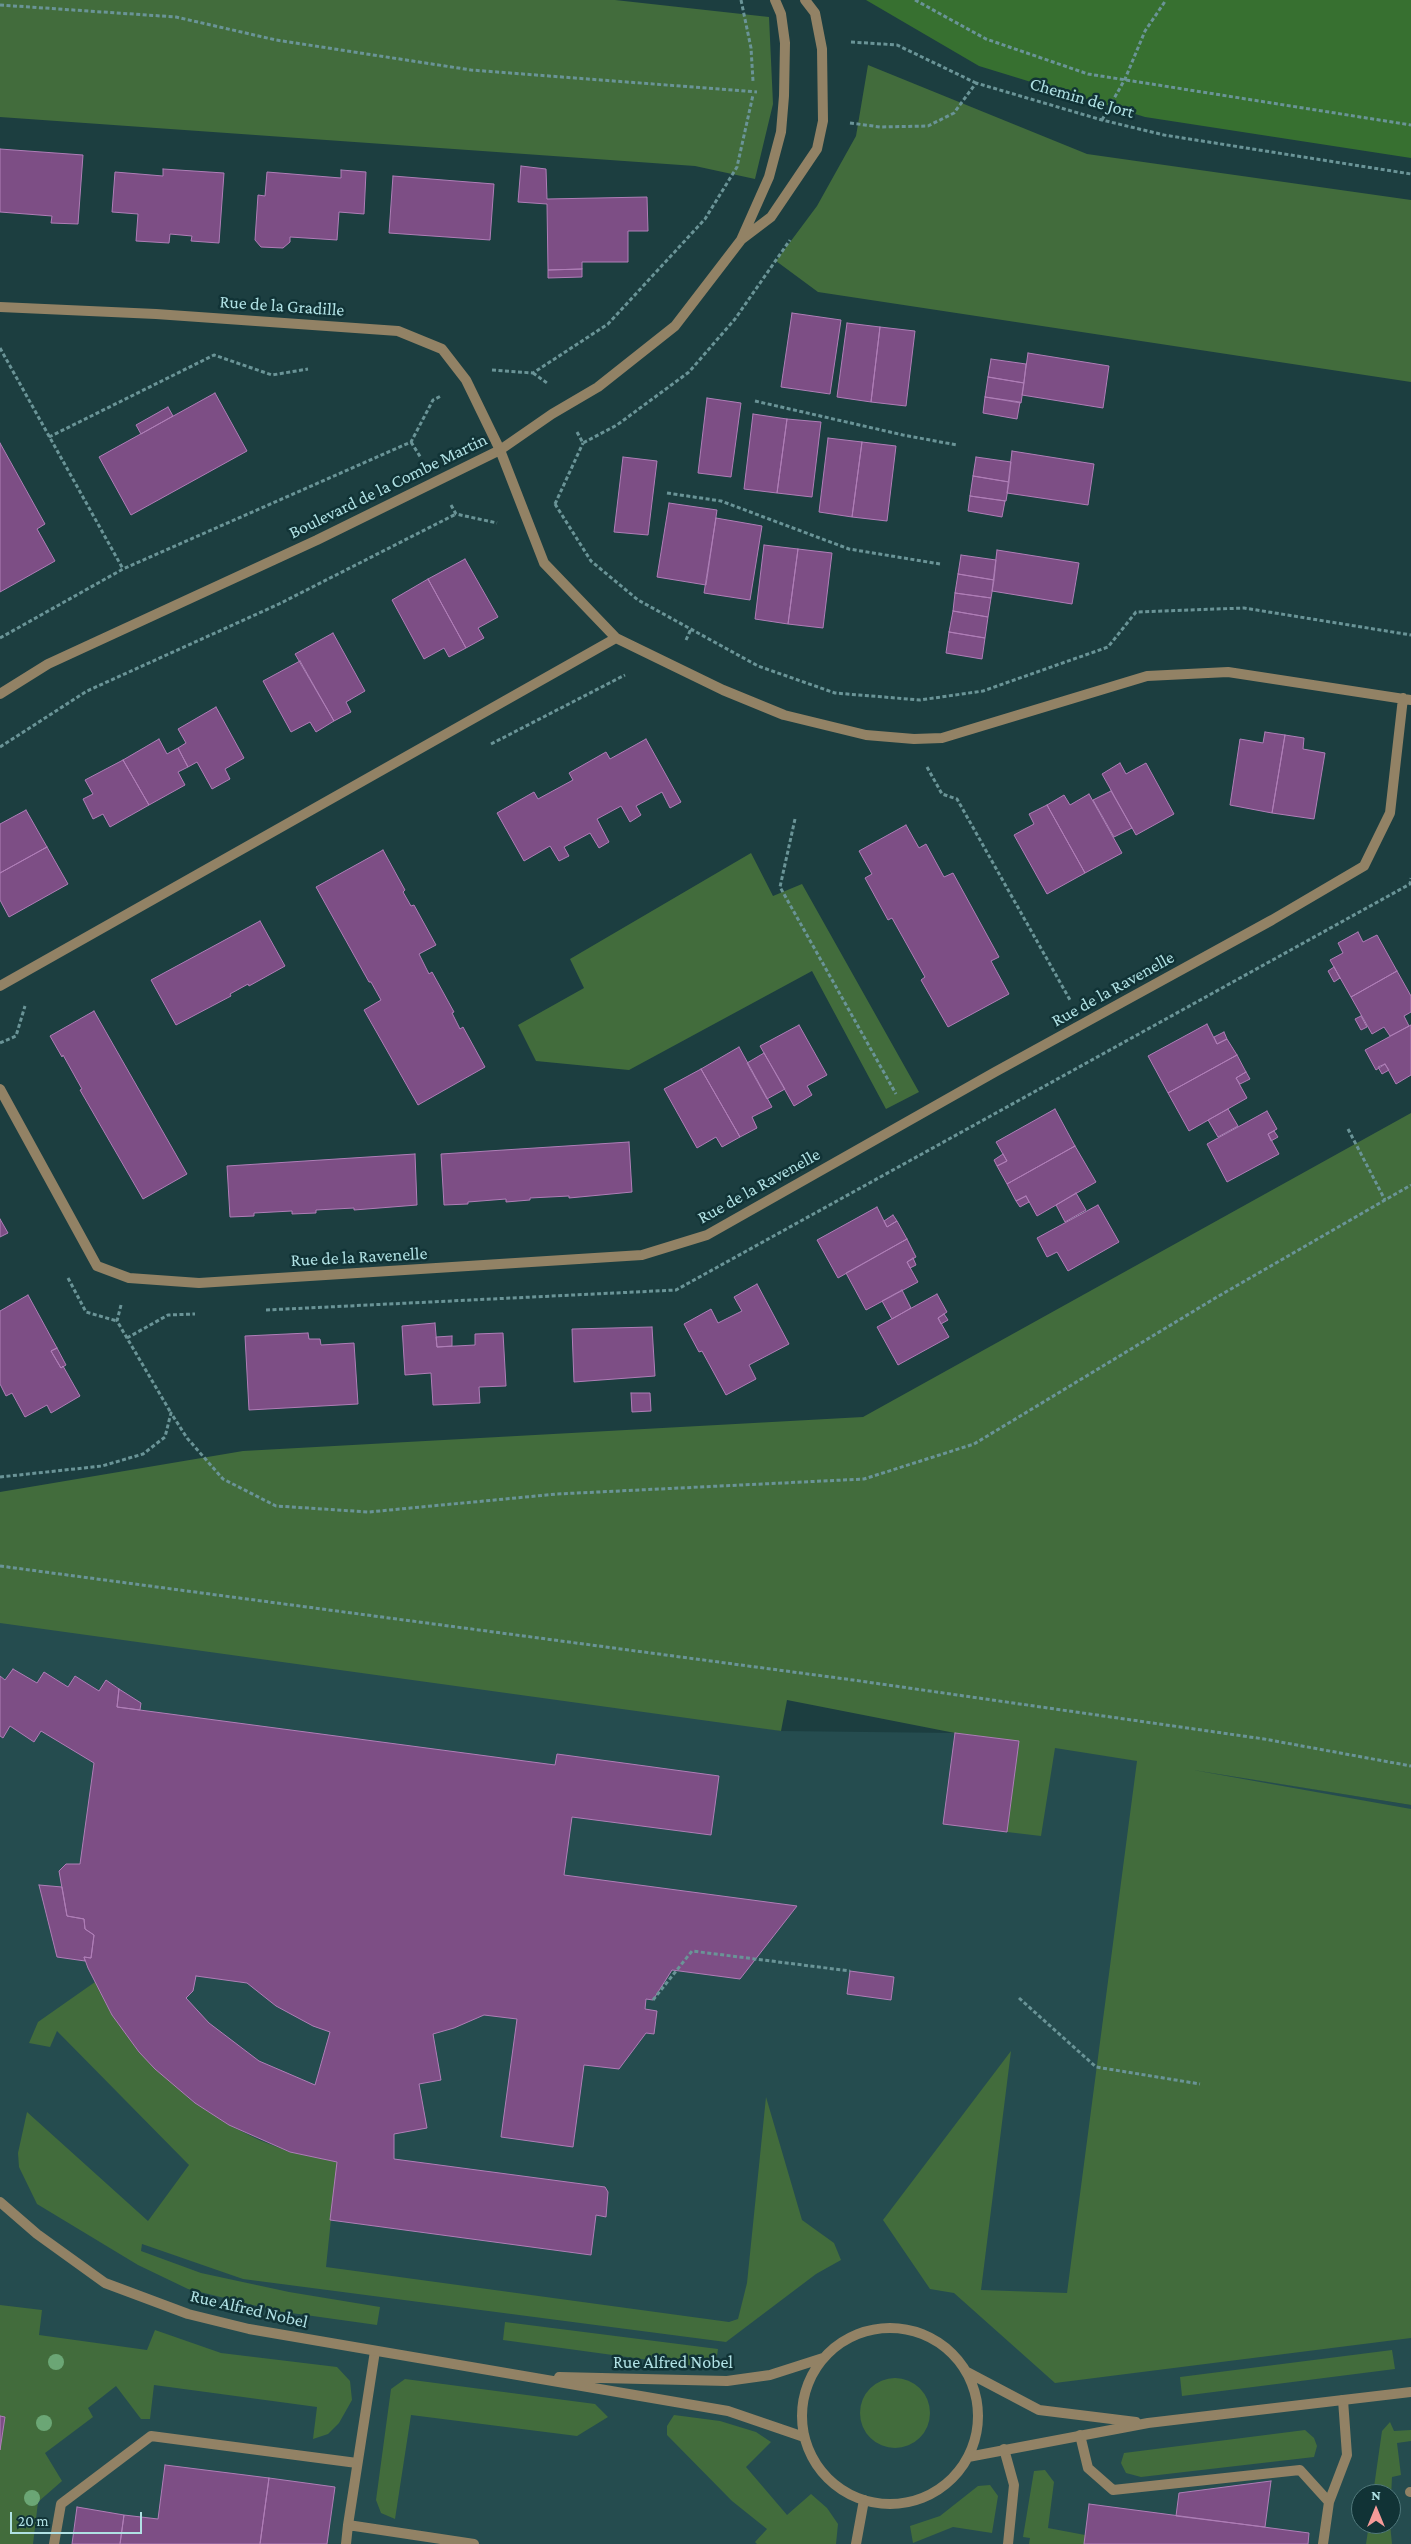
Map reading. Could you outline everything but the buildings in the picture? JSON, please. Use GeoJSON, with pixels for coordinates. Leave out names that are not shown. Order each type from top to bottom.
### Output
{"type":"FeatureCollection","features":[{"type":"Feature","properties":{"kind":"street","name":"Boulevard de la Combe Martin"},"geometry":{"type":"LineString","coordinates":[[0,694],[48,664],[317,540],[500,450],[552,414],[598,387],[675,326],[741,240],[769,177],[781,132],[784,96],[785,42],[781,14],[775,0]]}},
{"type":"Feature","properties":{"kind":"street","name":"Boulevard de la Combe Martin"},"geometry":{"type":"LineString","coordinates":[[741,240],[771,217],[816,149],[823,121],[822,49],[815,13],[805,0]]}},
{"type":"Feature","properties":{"kind":"street","name":"Rue de la Gradille"},"geometry":{"type":"LineString","coordinates":[[0,307],[156,314],[398,331],[442,350],[466,380],[500,450],[544,563],[616,638]]}},
{"type":"Feature","properties":{"kind":"street"},"geometry":{"type":"LineString","coordinates":[[0,986],[616,638],[723,690],[784,715],[866,735],[914,739],[942,738],[1147,676],[1228,672],[1407,699]]}},
{"type":"Feature","properties":{"kind":"street","name":"Rue de la Ravenelle"},"geometry":{"type":"LineString","coordinates":[[0,1090],[97,1266],[129,1278],[200,1283],[642,1255],[707,1235],[910,1120],[1272,920],[1364,866],[1390,813],[1407,699]]}},
{"type":"Feature","properties":{"kind":"street","name":"Rue Alfred Nobel"},"geometry":{"type":"LineString","coordinates":[[0,2202],[37,2234],[105,2283],[188,2314],[249,2329],[728,2411],[804,2437]]}},
{"type":"Feature","properties":{"kind":"street"},"geometry":{"type":"LineString","coordinates":[[899,2328],[926,2336],[950,2350],[967,2372],[977,2398],[978,2428],[968,2457],[950,2481],[924,2497],[894,2504],[864,2500],[837,2487],[816,2465],[804,2437],[802,2409],[808,2382],[823,2358],[845,2340],[871,2330],[899,2328]]}},
{"type":"Feature","properties":{"kind":"street"},"geometry":{"type":"LineString","coordinates":[[346,2544],[375,2351]]}},
{"type":"Feature","properties":{"kind":"street","name":"Rue Alfred Nobel"},"geometry":{"type":"LineString","coordinates":[[520,2375],[728,2380],[770,2375],[823,2358]]}},
{"type":"Feature","properties":{"kind":"street"},"geometry":{"type":"LineString","coordinates":[[967,2372],[1039,2410],[1148,2423]]}},
{"type":"Feature","properties":{"kind":"street"},"geometry":{"type":"LineString","coordinates":[[968,2457],[1148,2423],[1411,2392]]}},
{"type":"Feature","properties":{"kind":"street"},"geometry":{"type":"LineString","coordinates":[[1322,2544],[1329,2502],[1347,2455],[1343,2400]]}},
{"type":"Feature","properties":{"kind":"street"},"geometry":{"type":"LineString","coordinates":[[1080,2435],[1088,2468],[1113,2490],[1300,2470],[1329,2502]]}},
{"type":"Feature","properties":{"kind":"street"},"geometry":{"type":"LineString","coordinates":[[54,2544],[61,2504],[151,2436],[357,2463]]}},
{"type":"Feature","properties":{"kind":"street"},"geometry":{"type":"LineString","coordinates":[[1004,2449],[1014,2485],[1008,2544]]}},
{"type":"Feature","properties":{"kind":"street"},"geometry":{"type":"LineString","coordinates":[[856,2544],[864,2500]]}},
{"type":"Feature","properties":{"kind":"street"},"geometry":{"type":"LineString","coordinates":[[348,2525],[474,2544]]}},
{"type":"Feature","properties":{"kind":"path"},"geometry":{"type":"LineString","coordinates":[[915,0],[986,39],[1088,74],[1411,126]]}},
{"type":"Feature","properties":{"kind":"path"},"geometry":{"type":"LineString","coordinates":[[1102,120],[1125,79],[1145,32],[1166,0]]}},
{"type":"Feature","properties":{"kind":"path"},"geometry":{"type":"LineString","coordinates":[[0,4],[176,18],[276,40],[471,70],[706,88],[784,96]]}},
{"type":"Feature","properties":{"kind":"path","name":"Chemin de Jort"},"geometry":{"type":"LineString","coordinates":[[822,49],[843,41],[897,45],[976,83],[1102,120],[1164,135],[1411,174]]}},
{"type":"Feature","properties":{"kind":"path"},"geometry":{"type":"LineString","coordinates":[[823,121],[880,127],[928,126],[954,113],[976,83]]}},
{"type":"Feature","properties":{"kind":"path"},"geometry":{"type":"LineString","coordinates":[[0,348],[123,569]]}},
{"type":"Feature","properties":{"kind":"path"},"geometry":{"type":"LineString","coordinates":[[49,437],[214,355],[272,375],[308,369]]}},
{"type":"Feature","properties":{"kind":"path"},"geometry":{"type":"LineString","coordinates":[[755,401],[903,435],[957,445]]}},
{"type":"Feature","properties":{"kind":"path"},"geometry":{"type":"LineString","coordinates":[[667,493],[721,501],[849,549],[940,564]]}},
{"type":"Feature","properties":{"kind":"path"},"geometry":{"type":"LineString","coordinates":[[555,504],[592,561],[638,600],[758,666],[835,693],[920,700],[982,691],[1108,647],[1136,612],[1244,608],[1411,635]]}},
{"type":"Feature","properties":{"kind":"path"},"geometry":{"type":"LineString","coordinates":[[0,747],[87,691],[279,604],[456,514]]}},
{"type":"Feature","properties":{"kind":"path"},"geometry":{"type":"LineString","coordinates":[[485,748],[623,675],[633,674]]}},
{"type":"Feature","properties":{"kind":"path"},"geometry":{"type":"LineString","coordinates":[[923,759],[942,794],[957,800],[1083,1024]]}},
{"type":"Feature","properties":{"kind":"path"},"geometry":{"type":"LineString","coordinates":[[795,819],[780,886],[910,1120]]}},
{"type":"Feature","properties":{"kind":"path"},"geometry":{"type":"LineString","coordinates":[[0,1043],[16,1036],[24,1007],[34,998],[23,973]]}},
{"type":"Feature","properties":{"kind":"path"},"geometry":{"type":"LineString","coordinates":[[1348,1129],[1385,1200]]}},
{"type":"Feature","properties":{"kind":"path"},"geometry":{"type":"LineString","coordinates":[[129,1278],[117,1321],[187,1438],[223,1479],[276,1506],[369,1512],[557,1494],[864,1479],[974,1444],[1217,1297],[1411,1185]]}},
{"type":"Feature","properties":{"kind":"path"},"geometry":{"type":"LineString","coordinates":[[0,1477],[102,1466],[143,1454],[165,1437],[171,1413]]}},
{"type":"Feature","properties":{"kind":"path"},"geometry":{"type":"LineString","coordinates":[[0,1566],[863,1681],[1264,1739],[1411,1766]]}},
{"type":"Feature","properties":{"kind":"path"},"geometry":{"type":"LineString","coordinates":[[653,2000],[692,1951],[850,1971]]}},
{"type":"Feature","properties":{"kind":"path"},"geometry":{"type":"LineString","coordinates":[[1019,1998],[1096,2067],[1200,2084]]}},
{"type":"Feature","properties":{"kind":"shaded area"},"geometry":{"type":"Polygon","coordinates":[[[0,1578],[781,1731],[955,1733],[1019,1741],[1411,1805],[1411,2544],[0,2544],[0,1578]]]}},
{"type":"Feature","properties":{"kind":"green space"},"geometry":{"type":"Polygon","coordinates":[[[0,0],[615,0],[769,17],[773,104],[755,179],[695,166],[0,117],[0,0]]]}},
{"type":"Feature","properties":{"kind":"green space"},"geometry":{"type":"Polygon","coordinates":[[[866,0],[1411,0],[1411,158],[1145,117],[979,66],[866,0]]]}},
{"type":"Feature","properties":{"kind":"green space"},"geometry":{"type":"Polygon","coordinates":[[[868,65],[1087,154],[1411,200],[1411,382],[818,292],[776,261],[817,206],[856,136],[868,65]]]}},
{"type":"Feature","properties":{"kind":"green space"},"geometry":{"type":"Polygon","coordinates":[[[751,853],[773,896],[802,884],[919,1092],[886,1109],[812,971],[629,1070],[536,1061],[518,1025],[584,988],[570,959],[751,853]]]}},
{"type":"Feature","properties":{"kind":"green space"},"geometry":{"type":"Polygon","coordinates":[[[1411,1113],[1411,1805],[1193,1770],[1411,1809],[1411,2338],[1055,2383],[954,2293],[930,2289],[883,2220],[1011,2051],[981,2290],[1067,2293],[1137,1761],[1055,1748],[1041,1836],[1007,1832],[1019,1741],[955,1733],[787,1700],[781,1731],[0,1623],[0,1492],[243,1451],[863,1417],[1411,1113]]]}},
{"type":"Feature","properties":{"kind":"green space"},"geometry":{"type":"Polygon","coordinates":[[[95,1982],[112,2015],[139,2052],[192,2101],[229,2125],[259,2140],[290,2152],[337,2162],[326,2267],[729,2322],[738,2319],[747,2283],[766,2097],[802,2220],[834,2243],[841,2260],[816,2274],[726,2342],[243,2279],[142,2244],[141,2251],[201,2273],[289,2292],[380,2307],[377,2325],[277,2311],[188,2289],[138,2265],[37,2204],[19,2167],[18,2153],[27,2112],[148,2221],[189,2165],[57,2031],[50,2047],[29,2043],[38,2022],[95,1982]]]}},
{"type":"Feature","properties":{"kind":"green space"},"geometry":{"type":"Polygon","coordinates":[[[0,2305],[42,2310],[39,2335],[147,2350],[155,2330],[221,2353],[337,2367],[350,2381],[352,2400],[339,2423],[328,2434],[313,2439],[317,2407],[154,2385],[150,2419],[141,2419],[116,2386],[88,2408],[93,2417],[45,2453],[62,2481],[38,2502],[33,2544],[0,2544],[0,2450],[5,2417],[0,2416],[0,2305]]]}},
{"type":"Feature","properties":{"kind":"green space"},"geometry":{"type":"Polygon","coordinates":[[[505,2322],[718,2349],[715,2369],[503,2340],[505,2322]]]}},
{"type":"Feature","properties":{"kind":"green space"},"geometry":{"type":"Polygon","coordinates":[[[1392,2350],[1395,2369],[1182,2396],[1180,2377],[1392,2350]]]}},
{"type":"Feature","properties":{"kind":"green space"},"geometry":{"type":"Polygon","coordinates":[[[895,2378],[908,2381],[920,2388],[927,2400],[930,2413],[927,2426],[920,2438],[908,2445],[895,2448],[882,2445],[870,2438],[863,2426],[860,2413],[863,2400],[870,2388],[882,2381],[895,2378]]]}},
{"type":"Feature","properties":{"kind":"green space"},"geometry":{"type":"Polygon","coordinates":[[[405,2379],[595,2404],[608,2417],[577,2436],[411,2415],[395,2519],[381,2513],[376,2500],[391,2389],[405,2379]]]}},
{"type":"Feature","properties":{"kind":"green space"},"geometry":{"type":"Polygon","coordinates":[[[674,2415],[720,2421],[756,2432],[771,2442],[746,2467],[787,2515],[811,2494],[827,2508],[838,2524],[836,2544],[757,2544],[755,2542],[767,2529],[732,2501],[667,2435],[667,2426],[674,2415]]]}},
{"type":"Feature","properties":{"kind":"green space"},"geometry":{"type":"Polygon","coordinates":[[[1390,2422],[1394,2431],[1411,2430],[1411,2441],[1397,2443],[1401,2475],[1392,2477],[1392,2484],[1374,2484],[1382,2431],[1390,2422]]]}},
{"type":"Feature","properties":{"kind":"green space"},"geometry":{"type":"Polygon","coordinates":[[[1305,2430],[1314,2438],[1317,2446],[1314,2457],[1141,2477],[1126,2473],[1121,2463],[1124,2453],[1305,2430]]]}},
{"type":"Feature","properties":{"kind":"green space"},"geometry":{"type":"Polygon","coordinates":[[[1045,2470],[1054,2482],[1048,2528],[1085,2535],[1084,2544],[1029,2544],[1030,2538],[1023,2537],[1034,2471],[1045,2470]]]}},
{"type":"Feature","properties":{"kind":"green space"},"geometry":{"type":"Polygon","coordinates":[[[990,2485],[998,2496],[992,2533],[953,2527],[913,2543],[910,2526],[940,2516],[978,2486],[990,2485]]]}},
{"type":"Feature","properties":{"kind":"green space"},"geometry":{"type":"Polygon","coordinates":[[[1368,2534],[1391,2534],[1392,2544],[1366,2544],[1368,2534]]]}}]}
